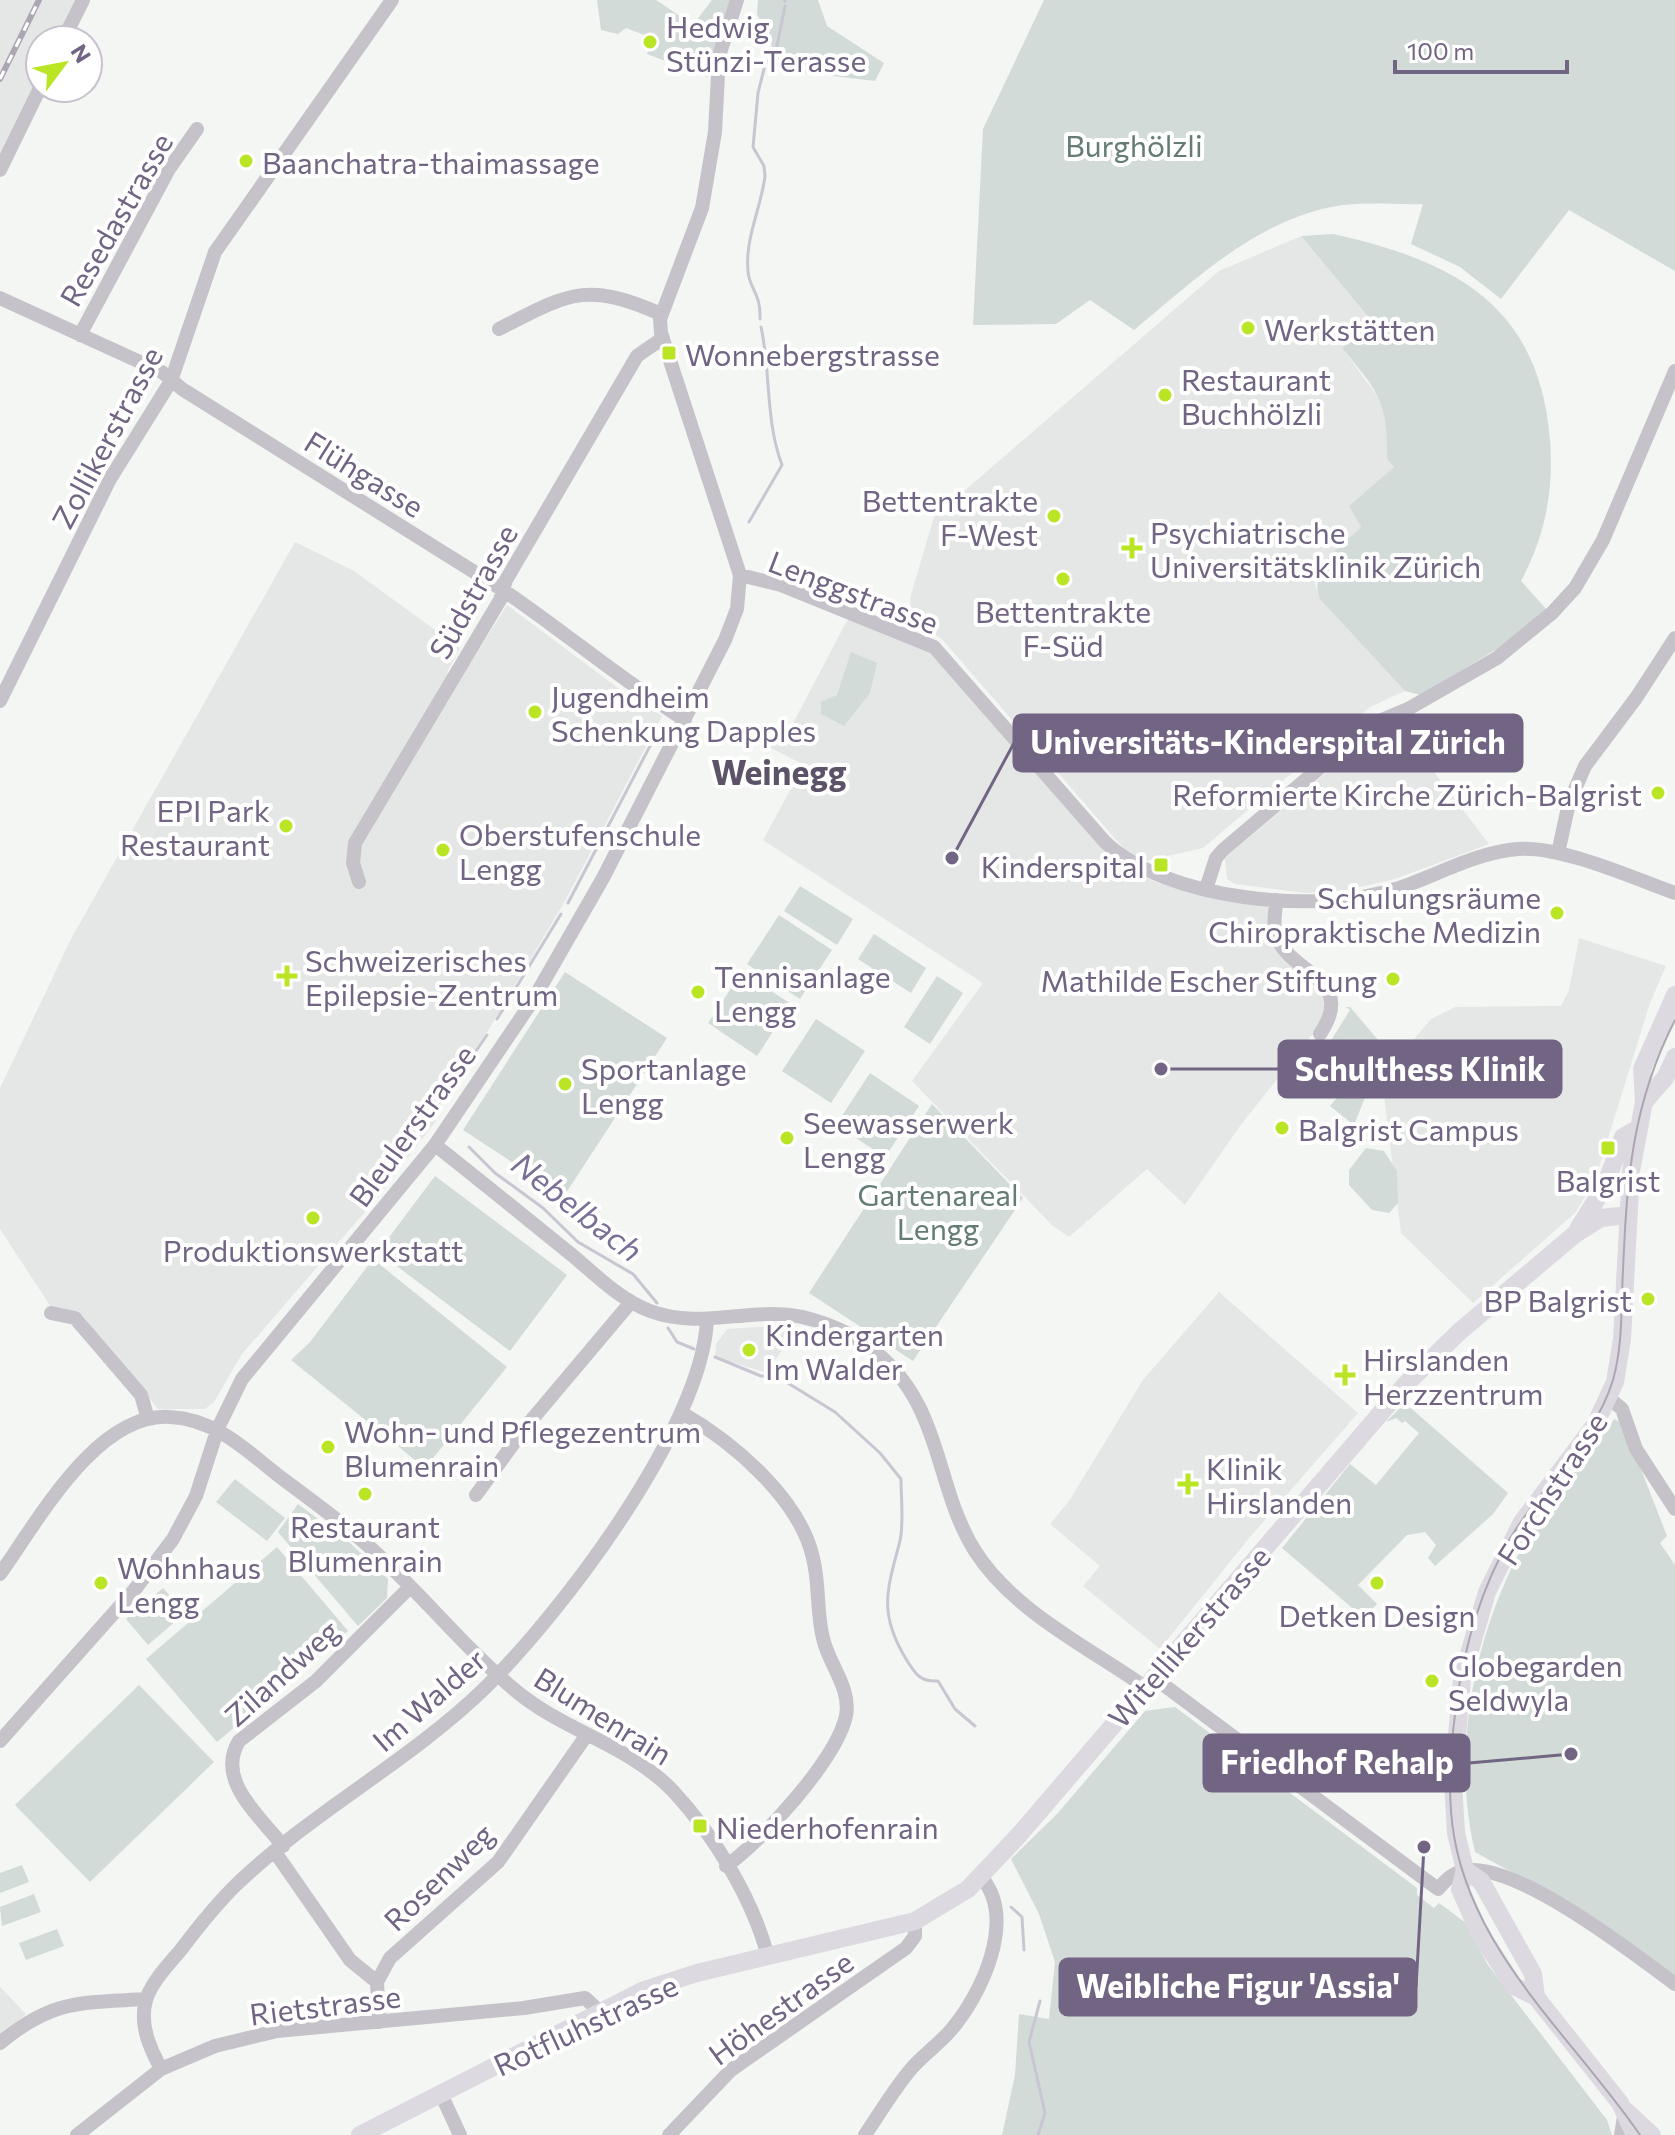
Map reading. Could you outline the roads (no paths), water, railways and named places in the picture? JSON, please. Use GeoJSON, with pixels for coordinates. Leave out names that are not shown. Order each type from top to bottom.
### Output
{"type":"FeatureCollection","features":[{"type":"Feature","properties":{"kind":"main road","name":"Forchstrasse"},"geometry":{"type":"LineString","coordinates":[[1652,2135],[1625,2110],[1536,1997],[1514,1986],[1479,1932],[1460,1889],[1465,1870],[1456,1833],[1453,1782],[1460,1694],[1476,1623],[1496,1571],[1522,1522],[1590,1432],[1609,1398],[1622,1339],[1628,1208],[1637,1129],[1644,1102],[1642,1069],[1675,995]]}},
{"type":"Feature","properties":{"kind":"main road","name":"Forchstrasse"},"geometry":{"type":"LineString","coordinates":[[1644,1102],[1665,1078],[1675,1057]]}},
{"type":"Feature","properties":{"kind":"main road","name":"Witellikerstrasse"},"geometry":{"type":"LineString","coordinates":[[1574,1235],[1609,1178],[1623,1137],[1637,1129]]}},
{"type":"Feature","properties":{"kind":"main road"},"geometry":{"type":"LineString","coordinates":[[1596,1202],[1628,1208]]}},
{"type":"Feature","properties":{"kind":"main road","name":"Witellikerstrasse"},"geometry":{"type":"LineString","coordinates":[[957,1898],[982,1878],[1404,1386],[1459,1332],[1574,1235],[1601,1218],[1628,1208]]}},
{"type":"Feature","properties":{"kind":"main road","name":"Rotfluhstrasse"},"geometry":{"type":"LineString","coordinates":[[360,2135],[599,2011],[677,1978],[915,1921],[957,1898]]}},
{"type":"Feature","properties":{"kind":"main road","name":"Forchstrasse"},"geometry":{"type":"LineString","coordinates":[[1625,2110],[1635,2135]]}},
{"type":"Feature","properties":{"kind":"street"},"geometry":{"type":"LineString","coordinates":[[71,24],[83,0]]}},
{"type":"Feature","properties":{"kind":"street","name":"Zollikerstrasse"},"geometry":{"type":"LineString","coordinates":[[0,701],[110,479],[171,381],[206,275],[228,230],[392,0]]}},
{"type":"Feature","properties":{"kind":"street"},"geometry":{"type":"LineString","coordinates":[[499,329],[566,297],[589,293],[614,295],[660,318],[678,279],[702,208],[715,132],[719,56],[737,0]]}},
{"type":"Feature","properties":{"kind":"street"},"geometry":{"type":"LineString","coordinates":[[0,170],[32,104]]}},
{"type":"Feature","properties":{"kind":"street","name":"Resedastrasse"},"geometry":{"type":"LineString","coordinates":[[80,335],[169,169],[197,129]]}},
{"type":"Feature","properties":{"kind":"street","name":"Flühgasse"},"geometry":{"type":"LineString","coordinates":[[0,298],[162,372],[171,381],[503,590],[555,626],[628,685],[685,720]]}},
{"type":"Feature","properties":{"kind":"street","name":"Lenggstrasse"},"geometry":{"type":"LineString","coordinates":[[660,318],[663,338],[740,575],[781,585],[934,647],[1120,857],[1148,871],[1206,889],[1276,900],[1319,902],[1365,898],[1495,852],[1529,849],[1558,853],[1675,893]]}},
{"type":"Feature","properties":{"kind":"street","name":"Südstrasse"},"geometry":{"type":"LineString","coordinates":[[359,882],[353,863],[355,843],[637,356],[663,338]]}},
{"type":"Feature","properties":{"kind":"street"},"geometry":{"type":"LineString","coordinates":[[1206,889],[1216,858],[1223,850],[1370,725],[1408,709],[1497,658],[1552,613],[1575,588],[1598,551],[1675,371]]}},
{"type":"Feature","properties":{"kind":"street","name":"Bleulerstrasse"},"geometry":{"type":"LineString","coordinates":[[0,1741],[136,1588],[173,1539],[196,1496],[218,1428],[249,1370],[435,1145],[533,1000],[603,878],[725,640],[737,609],[740,575]]}},
{"type":"Feature","properties":{"kind":"street"},"geometry":{"type":"LineString","coordinates":[[1558,853],[1569,803],[1585,766],[1636,698],[1675,638]]}},
{"type":"Feature","properties":{"kind":"street"},"geometry":{"type":"LineString","coordinates":[[1276,900],[1275,928],[1279,940],[1324,986],[1332,1000],[1332,1014],[1320,1034]]}},
{"type":"Feature","properties":{"kind":"street"},"geometry":{"type":"LineString","coordinates":[[435,1145],[631,1302],[672,1317],[707,1320],[778,1314],[838,1329],[871,1348],[899,1375],[931,1429],[966,1534],[990,1570],[1034,1611],[1149,1682],[1438,1889],[1450,1876],[1465,1870],[1485,1871],[1518,1882],[1556,1901],[1675,1984]]}},
{"type":"Feature","properties":{"kind":"street"},"geometry":{"type":"LineString","coordinates":[[476,1495],[524,1429],[631,1302]]}},
{"type":"Feature","properties":{"kind":"street"},"geometry":{"type":"LineString","coordinates":[[51,1313],[75,1318],[141,1395],[148,1419]]}},
{"type":"Feature","properties":{"kind":"street","name":"Im Walder"},"geometry":{"type":"LineString","coordinates":[[146,1999],[207,1915],[240,1881],[409,1754],[498,1674],[549,1618],[622,1515],[682,1413],[702,1365],[707,1320]]}},
{"type":"Feature","properties":{"kind":"street"},"geometry":{"type":"LineString","coordinates":[[1609,1398],[1622,1409],[1636,1449],[1675,1509]]}},
{"type":"Feature","properties":{"kind":"street"},"geometry":{"type":"LineString","coordinates":[[682,1413],[748,1464],[797,1516],[816,1568],[823,1639],[847,1705],[838,1733],[795,1799],[752,1846],[726,1866]]}},
{"type":"Feature","properties":{"kind":"street"},"geometry":{"type":"LineString","coordinates":[[0,1574],[91,1450],[127,1426],[148,1419],[171,1417],[218,1428]]}},
{"type":"Feature","properties":{"kind":"street","name":"Blumenrain"},"geometry":{"type":"LineString","coordinates":[[218,1428],[365,1543],[498,1674],[535,1706],[586,1736],[633,1757],[665,1783],[686,1807],[755,1912],[768,1957]]}},
{"type":"Feature","properties":{"kind":"street","name":"Zilandweg"},"geometry":{"type":"LineString","coordinates":[[279,1849],[235,1784],[229,1769],[232,1753],[239,1741],[316,1681],[410,1587]]}},
{"type":"Feature","properties":{"kind":"street","name":"Rosenweg"},"geometry":{"type":"LineString","coordinates":[[377,1982],[390,1958],[498,1862],[586,1736]]}},
{"type":"Feature","properties":{"kind":"street"},"geometry":{"type":"LineString","coordinates":[[279,1849],[350,1960],[377,1982],[379,2022]]}},
{"type":"Feature","properties":{"kind":"street"},"geometry":{"type":"LineString","coordinates":[[865,2135],[910,2070],[951,2030],[981,1981],[990,1956],[996,1912],[991,1892],[982,1878]]}},
{"type":"Feature","properties":{"kind":"street","name":"Höhestrasse"},"geometry":{"type":"LineString","coordinates":[[669,2135],[731,2070],[906,1948],[915,1936],[915,1921]]}},
{"type":"Feature","properties":{"kind":"street","name":"Rietstrasse"},"geometry":{"type":"LineString","coordinates":[[77,2135],[161,2069],[215,2046],[277,2031],[524,2008],[585,1998],[599,2011]]}},
{"type":"Feature","properties":{"kind":"street"},"geometry":{"type":"LineString","coordinates":[[0,2043],[31,2017],[71,2004],[146,1999],[144,2025],[161,2069]]}},
{"type":"Feature","properties":{"kind":"street"},"geometry":{"type":"LineString","coordinates":[[441,2094],[460,2135]]}},
{"type":"Feature","properties":{"kind":"street"},"geometry":{"type":"LineString","coordinates":[[1621,2135],[1625,2110]]}},
{"type":"Feature","properties":{"kind":"waterway","name":"Nebelbach"},"geometry":{"type":"LineString","coordinates":[[760,319],[759,303],[749,277],[748,259],[765,176],[764,166],[753,147],[758,93],[765,65],[776,51],[785,6]]}},
{"type":"Feature","properties":{"kind":"waterway","name":"Nebelbach"},"geometry":{"type":"LineString","coordinates":[[749,522],[782,465],[773,431],[761,327]]}},
{"type":"Feature","properties":{"kind":"waterway","name":"Nebelbach"},"geometry":{"type":"LineString","coordinates":[[568,903],[661,725]]}},
{"type":"Feature","properties":{"kind":"waterway","name":"Nebelbach"},"geometry":{"type":"LineString","coordinates":[[497,1019],[561,914]]}},
{"type":"Feature","properties":{"kind":"waterway","name":"Nebelbach"},"geometry":{"type":"LineString","coordinates":[[438,1106],[487,1035]]}},
{"type":"Feature","properties":{"kind":"waterway","name":"Nebelbach"},"geometry":{"type":"LineString","coordinates":[[469,1147],[495,1173],[543,1208],[578,1242],[633,1274],[657,1303]]}},
{"type":"Feature","properties":{"kind":"waterway","name":"Nebelbach"},"geometry":{"type":"LineString","coordinates":[[668,1328],[677,1342],[694,1349]]}},
{"type":"Feature","properties":{"kind":"waterway","name":"Nebelbach"},"geometry":{"type":"LineString","coordinates":[[715,1357],[761,1376],[778,1377],[835,1412],[880,1453],[901,1479],[901,1534],[888,1601],[891,1628],[915,1672],[926,1680],[938,1681],[955,1709],[975,1726]]}},
{"type":"Feature","properties":{"kind":"waterway","name":"Nebelbach"},"geometry":{"type":"LineString","coordinates":[[1011,1907],[1022,1917],[1024,1950]]}},
{"type":"Feature","properties":{"kind":"waterway","name":"Nebelbach"},"geometry":{"type":"LineString","coordinates":[[1038,2135],[1045,2113],[1029,2042],[1040,2001]]}},
{"type":"Feature","properties":{"kind":"tram line"},"geometry":{"type":"LineString","coordinates":[[1640,2135],[1530,1994],[1482,1920],[1465,1879],[1454,1836],[1450,1771],[1463,1663],[1491,1576],[1514,1532],[1591,1426],[1613,1380],[1620,1339],[1627,1204],[1634,1142],[1649,1082],[1675,1020]]}},
{"type":"Feature","properties":{"kind":"railway"},"geometry":{"type":"LineString","coordinates":[[0,79],[39,0]]}},
{"type":"Feature","properties":{"kind":"place","name":"Hedwig Stünzi-Terasse"},"geometry":{"type":"Point","coordinates":[650,42]}},
{"type":"Feature","properties":{"kind":"place","name":"Baanchatra-thaimassage"},"geometry":{"type":"Point","coordinates":[246,161]}},
{"type":"Feature","properties":{"kind":"place","name":"Werkstätten"},"geometry":{"type":"Point","coordinates":[1248,328]}},
{"type":"Feature","properties":{"kind":"place","name":"Wonnebergstrasse"},"geometry":{"type":"Point","coordinates":[669,353]}},
{"type":"Feature","properties":{"kind":"place","name":"Restaurant Buchhölzli"},"geometry":{"type":"Point","coordinates":[1165,395]}},
{"type":"Feature","properties":{"kind":"place","name":"Bettentrakte F-West"},"geometry":{"type":"Point","coordinates":[1054,516]}},
{"type":"Feature","properties":{"kind":"place","name":"Psychiatrische Universitätsklinik Zürich"},"geometry":{"type":"Point","coordinates":[1132,548]}},
{"type":"Feature","properties":{"kind":"place","name":"Bettentrakte F-Süd"},"geometry":{"type":"Point","coordinates":[1063,579]}},
{"type":"Feature","properties":{"kind":"place","name":"Jugendheim Schenkung Dapples"},"geometry":{"type":"Point","coordinates":[535,712]}},
{"type":"Feature","properties":{"kind":"place","name":"Reformierte Kirche Zürich-Balgrist"},"geometry":{"type":"Point","coordinates":[1658,793]}},
{"type":"Feature","properties":{"kind":"place","name":"EPI Park Restaurant"},"geometry":{"type":"Point","coordinates":[286,826]}},
{"type":"Feature","properties":{"kind":"place","name":"Oberstufenschule Lengg"},"geometry":{"type":"Point","coordinates":[443,850]}},
{"type":"Feature","properties":{"kind":"place","name":"Universitäts-Kinderspital Zürich"},"geometry":{"type":"Point","coordinates":[952,858]}},
{"type":"Feature","properties":{"kind":"place","name":"Kinderspital"},"geometry":{"type":"Point","coordinates":[1161,865]}},
{"type":"Feature","properties":{"kind":"place","name":"Schulungsräume Chiropraktische Medizin"},"geometry":{"type":"Point","coordinates":[1557,913]}},
{"type":"Feature","properties":{"kind":"place","name":"Schweizerisches Epilepsie-Zentrum"},"geometry":{"type":"Point","coordinates":[287,976]}},
{"type":"Feature","properties":{"kind":"place","name":"Mathilde Escher Stiftung"},"geometry":{"type":"Point","coordinates":[1393,979]}},
{"type":"Feature","properties":{"kind":"place","name":"Tennisanlage Lengg"},"geometry":{"type":"Point","coordinates":[698,992]}},
{"type":"Feature","properties":{"kind":"place","name":"Schulthess Klinik"},"geometry":{"type":"Point","coordinates":[1161,1069]}},
{"type":"Feature","properties":{"kind":"place","name":"Sportanlage Lengg"},"geometry":{"type":"Point","coordinates":[565,1084]}},
{"type":"Feature","properties":{"kind":"place","name":"Balgrist Campus"},"geometry":{"type":"Point","coordinates":[1282,1128]}},
{"type":"Feature","properties":{"kind":"place","name":"Seewasserwerk Lengg"},"geometry":{"type":"Point","coordinates":[787,1138]}},
{"type":"Feature","properties":{"kind":"place","name":"Balgrist"},"geometry":{"type":"Point","coordinates":[1608,1148]}},
{"type":"Feature","properties":{"kind":"place","name":"Produktionswerkstatt"},"geometry":{"type":"Point","coordinates":[313,1218]}},
{"type":"Feature","properties":{"kind":"place","name":"BP Balgrist"},"geometry":{"type":"Point","coordinates":[1648,1299]}},
{"type":"Feature","properties":{"kind":"place","name":"Kindergarten Im Walder"},"geometry":{"type":"Point","coordinates":[749,1350]}},
{"type":"Feature","properties":{"kind":"place","name":"Hirslanden Herzzentrum"},"geometry":{"type":"Point","coordinates":[1345,1375]}},
{"type":"Feature","properties":{"kind":"place","name":"Wohn- und Pflegezentrum Blumenrain"},"geometry":{"type":"Point","coordinates":[328,1447]}},
{"type":"Feature","properties":{"kind":"place","name":"Klinik Hirslanden"},"geometry":{"type":"Point","coordinates":[1188,1484]}},
{"type":"Feature","properties":{"kind":"place","name":"Restaurant Blumenrain"},"geometry":{"type":"Point","coordinates":[365,1494]}},
{"type":"Feature","properties":{"kind":"place","name":"Wohnhaus Lengg"},"geometry":{"type":"Point","coordinates":[101,1583]}},
{"type":"Feature","properties":{"kind":"place","name":"Detken Design"},"geometry":{"type":"Point","coordinates":[1377,1583]}},
{"type":"Feature","properties":{"kind":"place","name":"Globegarden Seldwyla"},"geometry":{"type":"Point","coordinates":[1432,1681]}},
{"type":"Feature","properties":{"kind":"place","name":"Friedhof Rehalp"},"geometry":{"type":"Point","coordinates":[1571,1754]}},
{"type":"Feature","properties":{"kind":"place","name":"Niederhofenrain"},"geometry":{"type":"Point","coordinates":[700,1826]}},
{"type":"Feature","properties":{"kind":"place","name":"Weibliche Figur 'Assia'"},"geometry":{"type":"Point","coordinates":[1424,1847]}},
{"type":"Feature","properties":{"kind":"district","name":"Weinegg"},"geometry":{"type":"Point","coordinates":[779,771]}},
{"type":"Feature","properties":{"kind":"park label","name":"Burghölzli"},"geometry":{"type":"Point","coordinates":[1134,144]}},
{"type":"Feature","properties":{"kind":"park label","name":"Gartenareal Lengg"},"geometry":{"type":"Point","coordinates":[938,1210]}}]}
